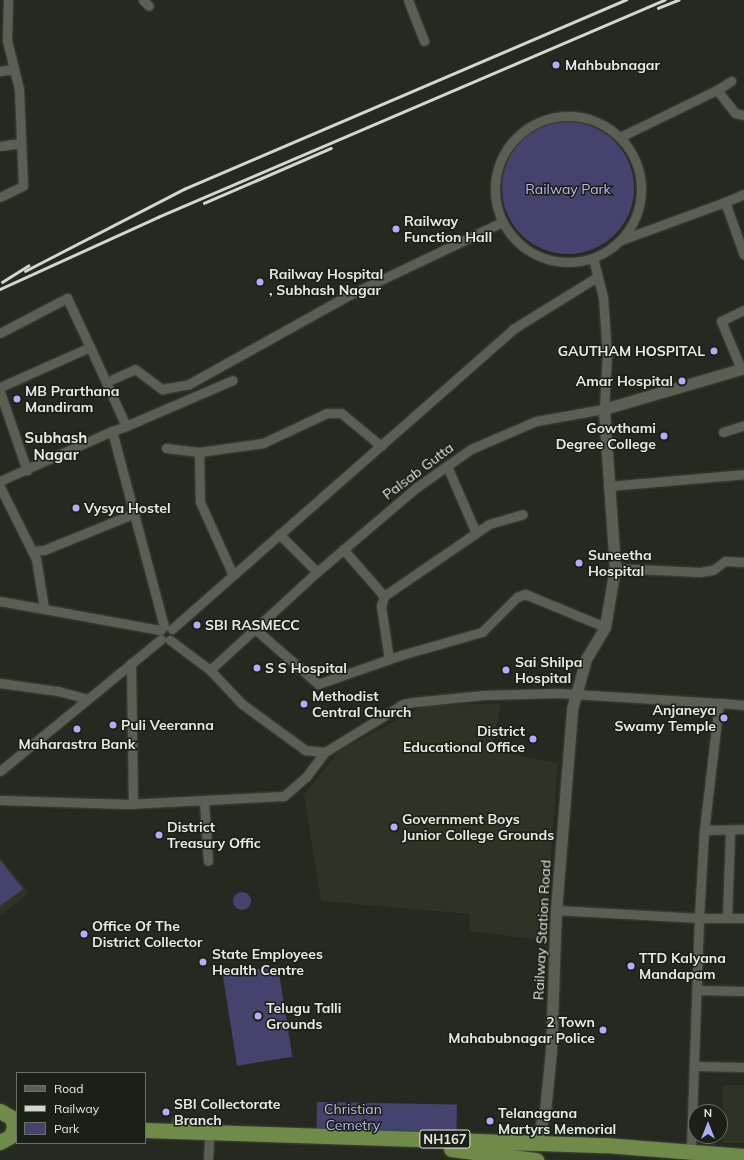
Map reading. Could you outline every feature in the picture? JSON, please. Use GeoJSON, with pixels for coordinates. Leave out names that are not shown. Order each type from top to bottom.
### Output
{"type":"FeatureCollection","features":[{"type":"Feature","properties":{"kind":"highway"},"geometry":{"type":"LineString","coordinates":[[0,1111],[15,1127],[0,1142]]}},
{"type":"Feature","properties":{"kind":"highway","name":"NH167"},"geometry":{"type":"LineString","coordinates":[[146,1130],[176,1125],[536,1142],[744,1156]]}},
{"type":"Feature","properties":{"kind":"highway","name":"NH167"},"geometry":{"type":"LineString","coordinates":[[146,1138],[464,1149],[536,1160]]}},
{"type":"Feature","properties":{"kind":"street"},"geometry":{"type":"LineString","coordinates":[[0,197],[23,186],[19,89],[7,40],[8,0]]}},
{"type":"Feature","properties":{"kind":"street"},"geometry":{"type":"LineString","coordinates":[[408,0],[424,40]]}},
{"type":"Feature","properties":{"kind":"street"},"geometry":{"type":"LineString","coordinates":[[0,71],[14,69]]}},
{"type":"Feature","properties":{"kind":"street"},"geometry":{"type":"LineString","coordinates":[[620,137],[731,82]]}},
{"type":"Feature","properties":{"kind":"street"},"geometry":{"type":"LineString","coordinates":[[717,90],[735,114],[744,115]]}},
{"type":"Feature","properties":{"kind":"street"},"geometry":{"type":"LineString","coordinates":[[621,240],[634,221],[641,200],[641,177],[633,155],[620,137],[596,121],[578,116],[559,116],[524,130],[501,158],[495,179],[495,201],[502,222],[512,236],[541,257],[576,262],[593,258],[621,240],[744,194]]}},
{"type":"Feature","properties":{"kind":"street"},"geometry":{"type":"LineString","coordinates":[[0,146],[21,143]]}},
{"type":"Feature","properties":{"kind":"street"},"geometry":{"type":"LineString","coordinates":[[725,202],[744,255]]}},
{"type":"Feature","properties":{"kind":"street"},"geometry":{"type":"LineString","coordinates":[[113,379],[135,369],[162,388],[189,384],[345,297],[502,222]]}},
{"type":"Feature","properties":{"kind":"street"},"geometry":{"type":"LineString","coordinates":[[255,629],[318,684],[389,659],[482,632],[517,597],[525,594],[605,627],[615,568],[608,486],[604,409],[606,354],[603,297],[593,258]]}},
{"type":"Feature","properties":{"kind":"street"},"geometry":{"type":"LineString","coordinates":[[0,771],[131,663],[232,573],[381,446],[513,329],[597,277]]}},
{"type":"Feature","properties":{"kind":"street"},"geometry":{"type":"LineString","coordinates":[[0,333],[67,298],[126,426]]}},
{"type":"Feature","properties":{"kind":"street"},"geometry":{"type":"LineString","coordinates":[[604,409],[742,368],[721,321],[744,310]]}},
{"type":"Feature","properties":{"kind":"street"},"geometry":{"type":"LineString","coordinates":[[0,387],[90,347]]}},
{"type":"Feature","properties":{"kind":"street"},"geometry":{"type":"LineString","coordinates":[[0,481],[26,471],[112,431],[233,380]]}},
{"type":"Feature","properties":{"kind":"street"},"geometry":{"type":"LineString","coordinates":[[0,392],[26,471]]}},
{"type":"Feature","properties":{"kind":"street","name":"Palsab Gutta"},"geometry":{"type":"LineString","coordinates":[[210,670],[343,549],[447,466],[471,449],[536,421],[604,409]]}},
{"type":"Feature","properties":{"kind":"street"},"geometry":{"type":"LineString","coordinates":[[166,448],[199,452],[263,443],[328,413],[341,413],[381,446]]}},
{"type":"Feature","properties":{"kind":"street"},"geometry":{"type":"LineString","coordinates":[[723,432],[744,425]]}},
{"type":"Feature","properties":{"kind":"street"},"geometry":{"type":"LineString","coordinates":[[112,431],[135,513],[165,633]]}},
{"type":"Feature","properties":{"kind":"street"},"geometry":{"type":"LineString","coordinates":[[199,452],[200,502],[232,573]]}},
{"type":"Feature","properties":{"kind":"street"},"geometry":{"type":"LineString","coordinates":[[447,466],[476,533]]}},
{"type":"Feature","properties":{"kind":"street"},"geometry":{"type":"LineString","coordinates":[[608,486],[744,474]]}},
{"type":"Feature","properties":{"kind":"street"},"geometry":{"type":"LineString","coordinates":[[0,487],[32,551],[44,608]]}},
{"type":"Feature","properties":{"kind":"street"},"geometry":{"type":"LineString","coordinates":[[32,551],[44,550],[135,513]]}},
{"type":"Feature","properties":{"kind":"street"},"geometry":{"type":"LineString","coordinates":[[389,659],[382,606],[384,596],[476,533],[502,518],[523,514]]}},
{"type":"Feature","properties":{"kind":"street"},"geometry":{"type":"LineString","coordinates":[[279,534],[316,572]]}},
{"type":"Feature","properties":{"kind":"street"},"geometry":{"type":"LineString","coordinates":[[343,549],[384,596]]}},
{"type":"Feature","properties":{"kind":"street"},"geometry":{"type":"LineString","coordinates":[[615,568],[700,572],[713,570],[724,561],[744,562]]}},
{"type":"Feature","properties":{"kind":"street"},"geometry":{"type":"LineString","coordinates":[[0,601],[44,608],[165,633],[210,670],[242,704],[305,750],[325,752]]}},
{"type":"Feature","properties":{"kind":"street","name":"Railway Station Road"},"geometry":{"type":"LineString","coordinates":[[536,1142],[545,1111],[551,1051],[556,910],[574,694],[586,659],[605,627]]}},
{"type":"Feature","properties":{"kind":"street"},"geometry":{"type":"LineString","coordinates":[[131,663],[133,804]]}},
{"type":"Feature","properties":{"kind":"street"},"geometry":{"type":"LineString","coordinates":[[0,684],[58,691],[87,699]]}},
{"type":"Feature","properties":{"kind":"street"},"geometry":{"type":"LineString","coordinates":[[0,800],[133,804],[284,796],[306,777],[325,752],[403,704],[484,695],[574,694],[744,705]]}},
{"type":"Feature","properties":{"kind":"street"},"geometry":{"type":"LineString","coordinates":[[691,1152],[696,1066],[699,990],[699,918],[704,830],[719,703]]}},
{"type":"Feature","properties":{"kind":"street"},"geometry":{"type":"LineString","coordinates":[[204,801],[208,861]]}},
{"type":"Feature","properties":{"kind":"street"},"geometry":{"type":"LineString","coordinates":[[704,830],[744,830]]}},
{"type":"Feature","properties":{"kind":"street"},"geometry":{"type":"LineString","coordinates":[[727,918],[730,830]]}},
{"type":"Feature","properties":{"kind":"street"},"geometry":{"type":"LineString","coordinates":[[556,910],[699,918],[744,918]]}},
{"type":"Feature","properties":{"kind":"street"},"geometry":{"type":"LineString","coordinates":[[699,990],[744,991]]}},
{"type":"Feature","properties":{"kind":"street"},"geometry":{"type":"LineString","coordinates":[[696,1066],[744,1067]]}},
{"type":"Feature","properties":{"kind":"street"},"geometry":{"type":"LineString","coordinates":[[208,1160],[209,1141]]}},
{"type":"Feature","properties":{"kind":"street"},"geometry":{"type":"LineString","coordinates":[[532,1160],[536,1142]]}},
{"type":"Feature","properties":{"kind":"shaded area","name":"Government Boys Junior College Grounds"},"geometry":{"type":"Polygon","coordinates":[[[501,703],[491,750],[558,763],[544,940],[469,931],[470,914],[321,901],[304,795],[339,751],[423,706],[501,703]]]}},
{"type":"Feature","properties":{"kind":"shaded area"},"geometry":{"type":"Polygon","coordinates":[[[0,857],[29,893],[0,916],[0,857]]]}},
{"type":"Feature","properties":{"kind":"shaded area"},"geometry":{"type":"Polygon","coordinates":[[[723,1085],[744,1085],[744,1143],[728,1143],[728,1104],[723,1104],[723,1085]]]}},
{"type":"Feature","properties":{"kind":"green space","name":"Railway Park"},"geometry":{"type":"Polygon","coordinates":[[[574,122],[593,127],[605,133],[615,141],[623,151],[629,163],[633,175],[633,201],[629,213],[623,225],[615,235],[605,243],[593,249],[581,253],[562,254],[543,249],[531,243],[521,235],[513,225],[507,213],[503,201],[502,182],[507,163],[513,151],[521,141],[531,133],[543,127],[555,123],[574,122]]]}},
{"type":"Feature","properties":{"kind":"green space"},"geometry":{"type":"Polygon","coordinates":[[[0,860],[23,889],[0,906],[0,860]]]}},
{"type":"Feature","properties":{"kind":"green space"},"geometry":{"type":"Polygon","coordinates":[[[238,892],[246,892],[251,897],[249,908],[246,910],[238,910],[233,905],[233,897],[238,892]]]}},
{"type":"Feature","properties":{"kind":"green space","name":"Telugu Talli Grounds"},"geometry":{"type":"Polygon","coordinates":[[[278,966],[292,1057],[237,1066],[223,975],[278,966]]]}},
{"type":"Feature","properties":{"kind":"green space","name":"Christian Cemetry"},"geometry":{"type":"Polygon","coordinates":[[[317,1102],[457,1104],[456,1133],[316,1131],[317,1102]]]}},
{"type":"Feature","properties":{"kind":"railway"},"geometry":{"type":"LineString","coordinates":[[25,271],[184,189],[626,0]]}},
{"type":"Feature","properties":{"kind":"railway"},"geometry":{"type":"LineString","coordinates":[[0,289],[158,217],[664,0]]}},
{"type":"Feature","properties":{"kind":"railway"},"geometry":{"type":"LineString","coordinates":[[658,8],[678,0]]}},
{"type":"Feature","properties":{"kind":"railway"},"geometry":{"type":"LineString","coordinates":[[204,203],[331,148]]}},
{"type":"Feature","properties":{"kind":"railway"},"geometry":{"type":"LineString","coordinates":[[2,282],[28,266]]}},
{"type":"Feature","properties":{"kind":"place","name":"Mahbubnagar"},"geometry":{"type":"Point","coordinates":[556,65]}},
{"type":"Feature","properties":{"kind":"place","name":"Railway Function Hall"},"geometry":{"type":"Point","coordinates":[396,229]}},
{"type":"Feature","properties":{"kind":"place","name":"Railway Hospital , Subhash Nagar"},"geometry":{"type":"Point","coordinates":[260,282]}},
{"type":"Feature","properties":{"kind":"place","name":"GAUTHAM HOSPITAL"},"geometry":{"type":"Point","coordinates":[714,351]}},
{"type":"Feature","properties":{"kind":"place","name":"Amar Hospital"},"geometry":{"type":"Point","coordinates":[682,381]}},
{"type":"Feature","properties":{"kind":"place","name":"MB Prarthana Mandiram"},"geometry":{"type":"Point","coordinates":[17,399]}},
{"type":"Feature","properties":{"kind":"place","name":"Gowthami Degree College"},"geometry":{"type":"Point","coordinates":[664,436]}},
{"type":"Feature","properties":{"kind":"place","name":"Vysya Hostel"},"geometry":{"type":"Point","coordinates":[76,508]}},
{"type":"Feature","properties":{"kind":"place","name":"Suneetha Hospital"},"geometry":{"type":"Point","coordinates":[579,563]}},
{"type":"Feature","properties":{"kind":"place","name":"SBI RASMECC"},"geometry":{"type":"Point","coordinates":[197,625]}},
{"type":"Feature","properties":{"kind":"place","name":"S S Hospital"},"geometry":{"type":"Point","coordinates":[257,668]}},
{"type":"Feature","properties":{"kind":"place","name":"Sai Shilpa Hospital"},"geometry":{"type":"Point","coordinates":[506,670]}},
{"type":"Feature","properties":{"kind":"place","name":"Methodist Central Church"},"geometry":{"type":"Point","coordinates":[304,704]}},
{"type":"Feature","properties":{"kind":"place","name":"Anjaneya Swamy Temple"},"geometry":{"type":"Point","coordinates":[724,718]}},
{"type":"Feature","properties":{"kind":"place","name":"Puli Veeranna"},"geometry":{"type":"Point","coordinates":[113,725]}},
{"type":"Feature","properties":{"kind":"place","name":"Maharastra Bank"},"geometry":{"type":"Point","coordinates":[77,729]}},
{"type":"Feature","properties":{"kind":"place","name":"District Educational Office"},"geometry":{"type":"Point","coordinates":[533,739]}},
{"type":"Feature","properties":{"kind":"place","name":"Government Boys Junior College Grounds"},"geometry":{"type":"Point","coordinates":[394,827]}},
{"type":"Feature","properties":{"kind":"place","name":"District Treasury Offic"},"geometry":{"type":"Point","coordinates":[159,835]}},
{"type":"Feature","properties":{"kind":"place","name":"Office Of The District Collector"},"geometry":{"type":"Point","coordinates":[84,934]}},
{"type":"Feature","properties":{"kind":"place","name":"State Employees Health Centre"},"geometry":{"type":"Point","coordinates":[203,962]}},
{"type":"Feature","properties":{"kind":"place","name":"TTD Kalyana Mandapam"},"geometry":{"type":"Point","coordinates":[631,966]}},
{"type":"Feature","properties":{"kind":"place","name":"Telugu Talli Grounds"},"geometry":{"type":"Point","coordinates":[258,1016]}},
{"type":"Feature","properties":{"kind":"place","name":"2 Town Mahabubnagar Police"},"geometry":{"type":"Point","coordinates":[603,1030]}},
{"type":"Feature","properties":{"kind":"place","name":"SBI Collectorate Branch"},"geometry":{"type":"Point","coordinates":[166,1112]}},
{"type":"Feature","properties":{"kind":"place","name":"Telanagana Martyrs Memorial"},"geometry":{"type":"Point","coordinates":[490,1121]}},
{"type":"Feature","properties":{"kind":"district","name":"Subhash Nagar"},"geometry":{"type":"Point","coordinates":[56,446]}}]}
